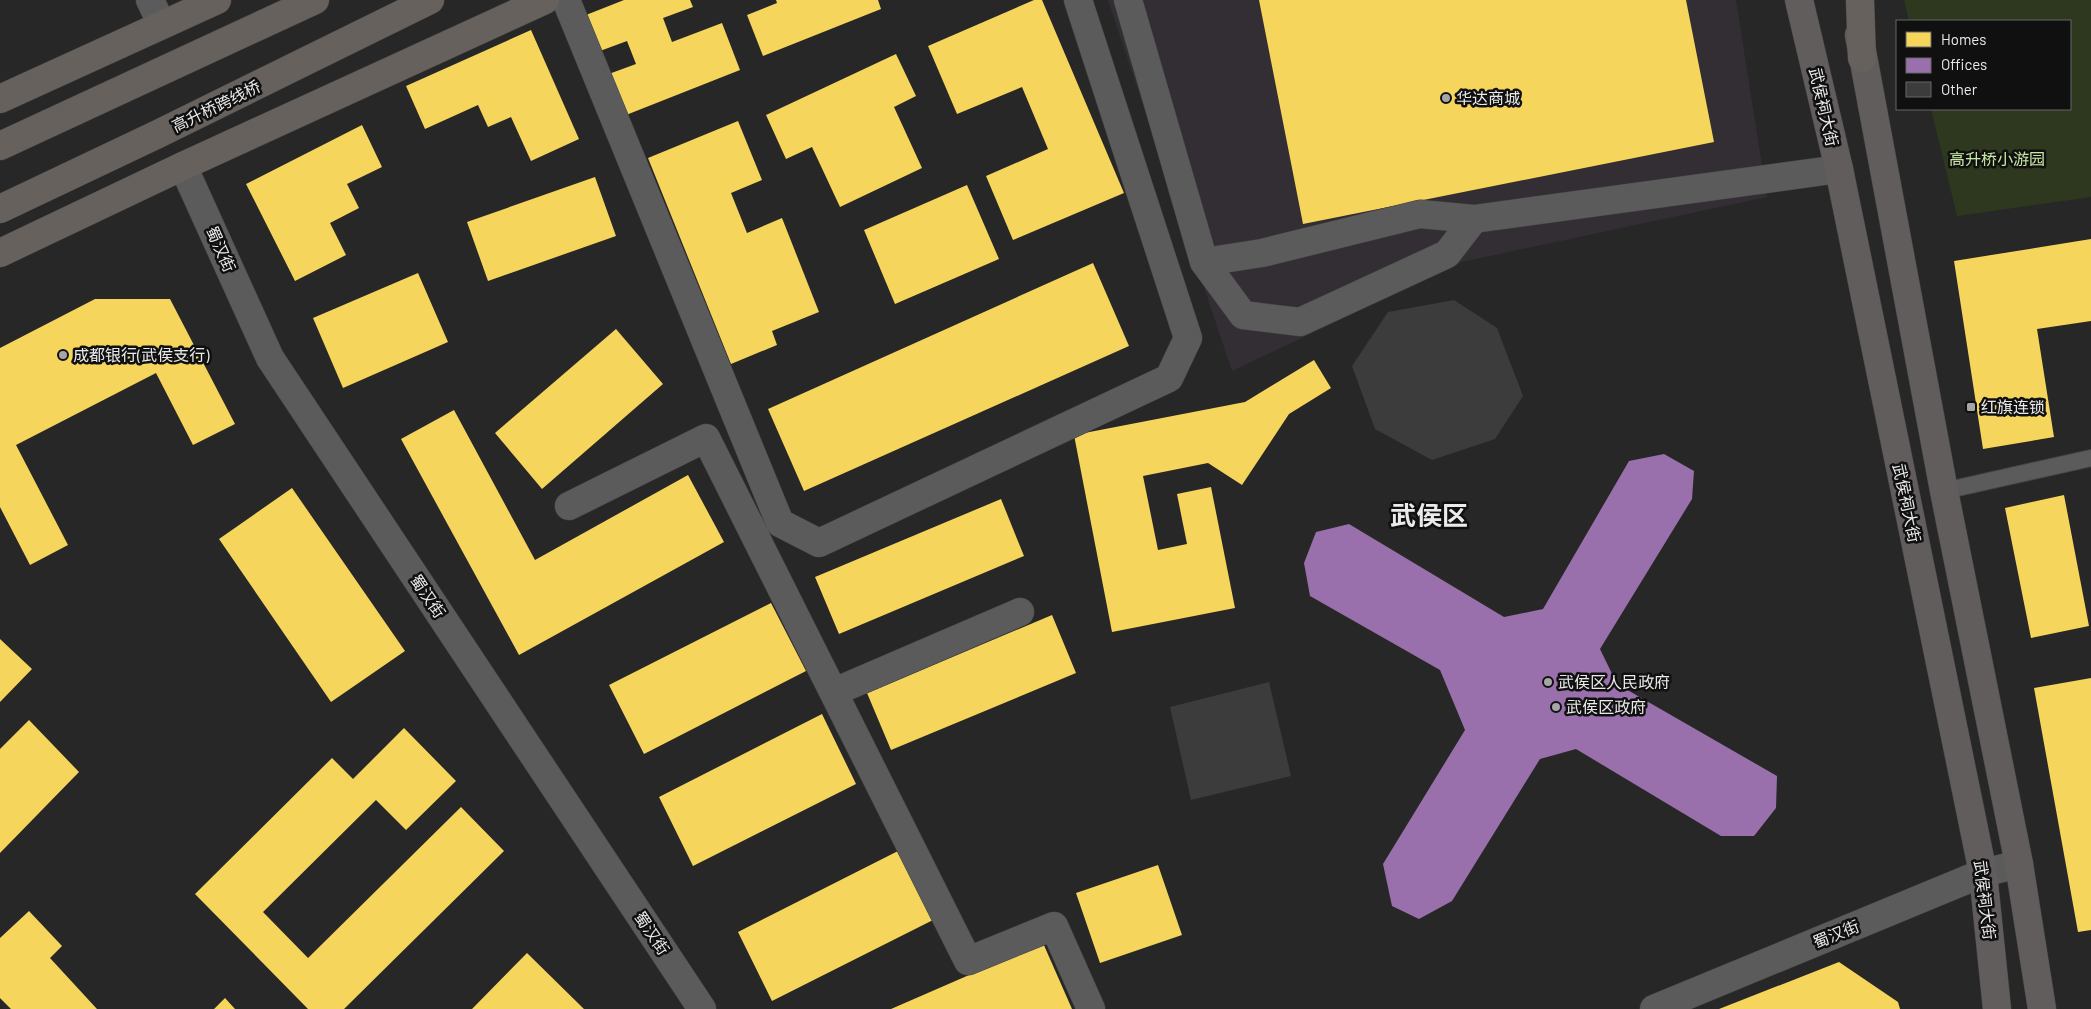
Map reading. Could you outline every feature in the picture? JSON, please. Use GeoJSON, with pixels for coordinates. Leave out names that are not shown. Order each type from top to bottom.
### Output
{"type":"FeatureCollection","features":[{"type":"Feature","properties":{"kind":"main road"},"geometry":{"type":"LineString","coordinates":[[0,99],[216,0]]}},
{"type":"Feature","properties":{"kind":"main road"},"geometry":{"type":"LineString","coordinates":[[0,146],[315,0]]}},
{"type":"Feature","properties":{"kind":"main road","name":"高升桥跨线桥"},"geometry":{"type":"LineString","coordinates":[[0,209],[158,134],[430,0]]}},
{"type":"Feature","properties":{"kind":"main road"},"geometry":{"type":"LineString","coordinates":[[0,253],[183,166],[544,0]]}},
{"type":"Feature","properties":{"kind":"main road","name":"武侯祠大街"},"geometry":{"type":"LineString","coordinates":[[1799,0],[1839,169],[1983,873],[1997,1009]]}},
{"type":"Feature","properties":{"kind":"main road"},"geometry":{"type":"LineString","coordinates":[[1854,0],[1862,58],[1944,491],[2019,864],[2042,1009]]}},
{"type":"Feature","properties":{"kind":"main road"},"geometry":{"type":"LineString","coordinates":[[1860,0],[1862,58]]}},
{"type":"Feature","properties":{"kind":"street"},"geometry":{"type":"LineString","coordinates":[[150,0],[162,25]]}},
{"type":"Feature","properties":{"kind":"street"},"geometry":{"type":"LineString","coordinates":[[566,0],[780,523],[819,543],[1169,378],[1188,338],[1078,0]]}},
{"type":"Feature","properties":{"kind":"street"},"geometry":{"type":"LineString","coordinates":[[1128,0],[1204,262],[1243,315],[1300,322],[1447,254],[1474,219]]}},
{"type":"Feature","properties":{"kind":"street","name":"蜀汉街"},"geometry":{"type":"LineString","coordinates":[[183,166],[270,358],[702,1009]]}},
{"type":"Feature","properties":{"kind":"street"},"geometry":{"type":"LineString","coordinates":[[1204,262],[1262,253],[1420,214],[1474,219],[1839,169]]}},
{"type":"Feature","properties":{"kind":"street"},"geometry":{"type":"LineString","coordinates":[[569,506],[706,438],[968,961],[1054,926],[1091,1009]]}},
{"type":"Feature","properties":{"kind":"street"},"geometry":{"type":"LineString","coordinates":[[834,692],[1020,612]]}},
{"type":"Feature","properties":{"kind":"street","name":"蜀汉街"},"geometry":{"type":"LineString","coordinates":[[1654,1009],[1983,873],[2019,864]]}},
{"type":"Feature","properties":{"kind":"lane"},"geometry":{"type":"LineString","coordinates":[[1944,491],[2091,458]]}},
{"type":"Feature","properties":{"kind":"shaded area","name":"华达商城"},"geometry":{"type":"Polygon","coordinates":[[[1108,0],[1736,0],[1767,197],[1462,262],[1232,371],[1108,0]]]}},
{"type":"Feature","properties":{"kind":"green space","name":"高升桥小游园"},"geometry":{"type":"Polygon","coordinates":[[[1904,0],[2091,0],[2091,197],[1957,216],[1931,110],[2071,110],[2071,20],[1909,20],[1904,0]]]}},
{"type":"Feature","properties":{"kind":"building: Homes"},"geometry":{"type":"Polygon","coordinates":[[[624,0],[690,0],[693,7],[663,18],[672,42],[722,23],[740,70],[621,117],[606,75],[636,64],[627,41],[600,51],[586,15],[624,0]]]}},
{"type":"Feature","properties":{"kind":"building: Homes"},"geometry":{"type":"Polygon","coordinates":[[[776,0],[878,0],[881,9],[763,56],[747,15],[777,3],[776,0]]]}},
{"type":"Feature","properties":{"kind":"building: Homes"},"geometry":{"type":"Polygon","coordinates":[[[1034,0],[1042,0],[1124,193],[1013,240],[986,176],[1048,149],[1022,87],[957,114],[928,46],[1034,0]]]}},
{"type":"Feature","properties":{"kind":"building: Homes"},"geometry":{"type":"Polygon","coordinates":[[[1259,0],[1686,0],[1714,142],[1303,224],[1259,0]]]}},
{"type":"Feature","properties":{"kind":"building: Homes"},"geometry":{"type":"Polygon","coordinates":[[[531,30],[579,139],[531,161],[511,117],[488,127],[478,105],[425,129],[406,86],[531,30]]]}},
{"type":"Feature","properties":{"kind":"building: Homes"},"geometry":{"type":"Polygon","coordinates":[[[896,54],[916,96],[894,107],[922,168],[840,207],[812,147],[786,159],[766,115],[896,54]]]}},
{"type":"Feature","properties":{"kind":"building: Homes"},"geometry":{"type":"Polygon","coordinates":[[[738,121],[762,180],[731,193],[747,233],[782,218],[819,312],[772,331],[777,345],[731,364],[648,158],[738,121]]]}},
{"type":"Feature","properties":{"kind":"building: Homes"},"geometry":{"type":"Polygon","coordinates":[[[362,125],[382,167],[347,184],[359,208],[330,223],[346,255],[295,281],[246,184],[362,125]]]}},
{"type":"Feature","properties":{"kind":"building: Homes"},"geometry":{"type":"Polygon","coordinates":[[[595,177],[616,236],[488,281],[467,222],[595,177]]]}},
{"type":"Feature","properties":{"kind":"building: Homes"},"geometry":{"type":"Polygon","coordinates":[[[967,185],[999,259],[895,304],[864,230],[967,185]]]}},
{"type":"Feature","properties":{"kind":"building: Homes"},"geometry":{"type":"Polygon","coordinates":[[[2091,239],[2091,321],[2037,329],[2054,437],[1983,449],[1954,261],[2091,239]]]}},
{"type":"Feature","properties":{"kind":"building: Homes"},"geometry":{"type":"Polygon","coordinates":[[[1093,263],[1129,346],[804,491],[768,409],[1093,263]]]}},
{"type":"Feature","properties":{"kind":"building: Homes"},"geometry":{"type":"Polygon","coordinates":[[[418,273],[448,342],[343,388],[313,318],[418,273]]]}},
{"type":"Feature","properties":{"kind":"building: Homes"},"geometry":{"type":"Polygon","coordinates":[[[95,299],[170,299],[235,424],[193,445],[156,373],[16,445],[68,545],[30,565],[0,507],[0,348],[95,299]]]}},
{"type":"Feature","properties":{"kind":"building: Homes"},"geometry":{"type":"Polygon","coordinates":[[[616,329],[663,384],[542,489],[495,433],[616,329]]]}},
{"type":"Feature","properties":{"kind":"building: Homes"},"geometry":{"type":"Polygon","coordinates":[[[1314,360],[1331,388],[1289,414],[1242,485],[1208,463],[1143,476],[1158,550],[1187,544],[1177,494],[1211,487],[1235,608],[1112,632],[1074,435],[1245,402],[1314,360]]]}},
{"type":"Feature","properties":{"kind":"building: Homes"},"geometry":{"type":"Polygon","coordinates":[[[454,410],[535,560],[688,475],[724,542],[519,655],[401,439],[454,410]]]}},
{"type":"Feature","properties":{"kind":"building: Homes"},"geometry":{"type":"Polygon","coordinates":[[[292,488],[405,651],[331,702],[219,539],[292,488]]]}},
{"type":"Feature","properties":{"kind":"building: Homes"},"geometry":{"type":"Polygon","coordinates":[[[2064,495],[2089,626],[2031,638],[2005,508],[2064,495]]]}},
{"type":"Feature","properties":{"kind":"building: Homes"},"geometry":{"type":"Polygon","coordinates":[[[1001,499],[1024,556],[839,634],[815,577],[1001,499]]]}},
{"type":"Feature","properties":{"kind":"building: Homes"},"geometry":{"type":"Polygon","coordinates":[[[771,603],[806,671],[644,754],[609,685],[771,603]]]}},
{"type":"Feature","properties":{"kind":"building: Homes"},"geometry":{"type":"Polygon","coordinates":[[[1052,615],[1076,673],[891,750],[867,693],[1052,615]]]}},
{"type":"Feature","properties":{"kind":"building: Homes"},"geometry":{"type":"Polygon","coordinates":[[[0,639],[32,669],[0,702],[0,639]]]}},
{"type":"Feature","properties":{"kind":"building: Homes"},"geometry":{"type":"Polygon","coordinates":[[[2091,678],[2091,930],[2078,932],[2034,688],[2091,678]]]}},
{"type":"Feature","properties":{"kind":"building: Homes"},"geometry":{"type":"Polygon","coordinates":[[[822,714],[856,784],[693,866],[659,797],[822,714]]]}},
{"type":"Feature","properties":{"kind":"building: Homes"},"geometry":{"type":"Polygon","coordinates":[[[29,720],[79,772],[0,853],[0,749],[29,720]]]}},
{"type":"Feature","properties":{"kind":"building: Homes"},"geometry":{"type":"Polygon","coordinates":[[[404,728],[456,781],[406,830],[376,800],[263,912],[308,958],[461,807],[504,851],[344,1009],[308,1009],[195,894],[332,758],[353,779],[404,728]]]}},
{"type":"Feature","properties":{"kind":"building: Homes"},"geometry":{"type":"Polygon","coordinates":[[[900,850],[935,919],[772,1001],[738,932],[900,850]]]}},
{"type":"Feature","properties":{"kind":"building: Homes"},"geometry":{"type":"Polygon","coordinates":[[[1158,865],[1182,935],[1100,963],[1076,893],[1158,865]]]}},
{"type":"Feature","properties":{"kind":"building: Homes"},"geometry":{"type":"Polygon","coordinates":[[[29,911],[62,946],[50,958],[97,1009],[11,1009],[0,998],[0,938],[29,911]]]}},
{"type":"Feature","properties":{"kind":"building: Homes"},"geometry":{"type":"Polygon","coordinates":[[[1043,943],[1072,1009],[891,1009],[1043,943]]]}},
{"type":"Feature","properties":{"kind":"building: Homes"},"geometry":{"type":"Polygon","coordinates":[[[527,953],[584,1009],[472,1009],[527,953]]]}},
{"type":"Feature","properties":{"kind":"building: Homes"},"geometry":{"type":"Polygon","coordinates":[[[1839,962],[1898,1002],[1900,1009],[1719,1009],[1839,962]]]}},
{"type":"Feature","properties":{"kind":"building: Homes"},"geometry":{"type":"Polygon","coordinates":[[[225,998],[235,1009],[214,1009],[225,998]]]}},
{"type":"Feature","properties":{"kind":"building: Offices","name":"武侯区政府"},"geometry":{"type":"Polygon","coordinates":[[[1664,454],[1694,471],[1692,499],[1600,649],[1617,684],[1777,776],[1776,808],[1754,836],[1721,836],[1576,749],[1540,759],[1452,901],[1419,919],[1392,906],[1383,864],[1465,730],[1440,670],[1310,596],[1304,563],[1316,532],[1349,524],[1504,617],[1543,609],[1629,461],[1664,454]]]}},
{"type":"Feature","properties":{"kind":"building: Other"},"geometry":{"type":"Polygon","coordinates":[[[1454,300],[1497,328],[1523,396],[1495,439],[1432,460],[1375,429],[1352,366],[1388,312],[1454,300]]]}},
{"type":"Feature","properties":{"kind":"building: Other"},"geometry":{"type":"Polygon","coordinates":[[[1269,682],[1291,776],[1191,800],[1170,707],[1269,682]]]}},
{"type":"Feature","properties":{"kind":"place","name":"华达商城"},"geometry":{"type":"Point","coordinates":[1446,98]}},
{"type":"Feature","properties":{"kind":"place","name":"成都银行(武侯支行)"},"geometry":{"type":"Point","coordinates":[63,355]}},
{"type":"Feature","properties":{"kind":"place","name":"红旗连锁"},"geometry":{"type":"Point","coordinates":[1971,407]}},
{"type":"Feature","properties":{"kind":"place","name":"武侯区人民政府"},"geometry":{"type":"Point","coordinates":[1548,682]}},
{"type":"Feature","properties":{"kind":"place","name":"武侯区政府"},"geometry":{"type":"Point","coordinates":[1556,707]}},
{"type":"Feature","properties":{"kind":"district","name":"武侯区"},"geometry":{"type":"Point","coordinates":[1429,516]}}]}
